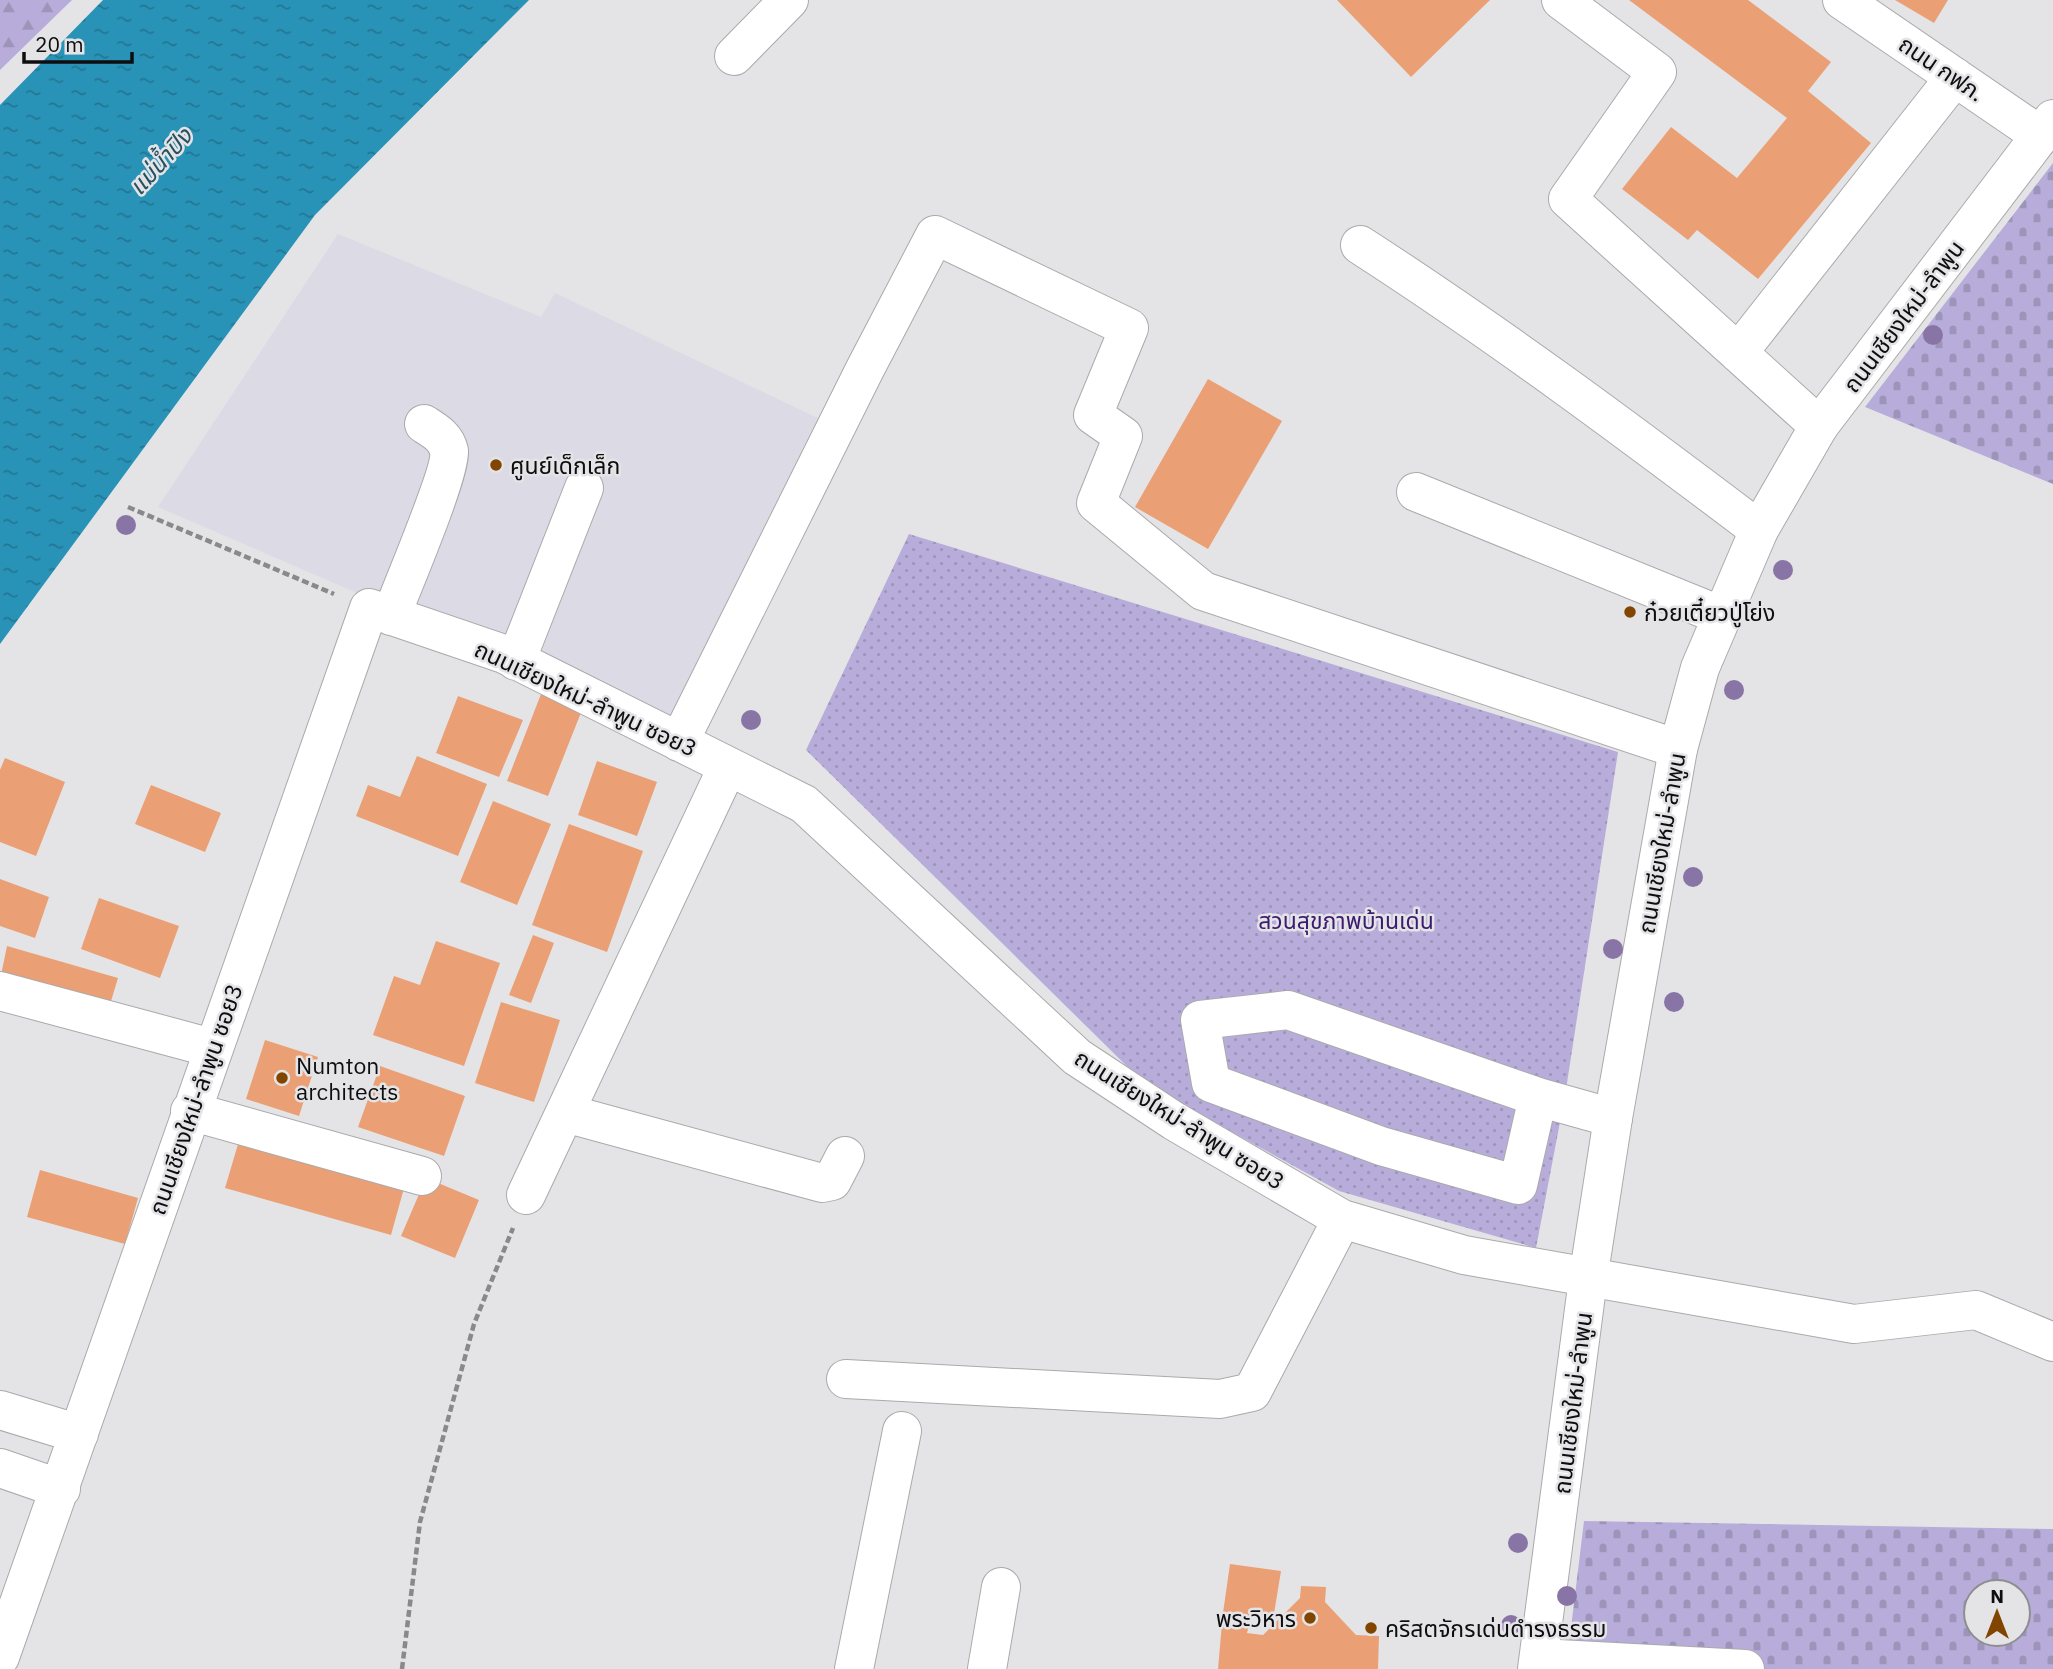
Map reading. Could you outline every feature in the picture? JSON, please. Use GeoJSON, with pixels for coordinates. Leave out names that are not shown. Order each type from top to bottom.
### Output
{"type":"FeatureCollection","features":[{"type":"Feature","properties":{"kind":"street"},"geometry":{"type":"LineString","coordinates":[[734,56],[789,0]]}},
{"type":"Feature","properties":{"kind":"street"},"geometry":{"type":"LineString","coordinates":[[1561,0],[1657,72],[1568,199],[1819,426]]}},
{"type":"Feature","properties":{"kind":"street","name":"ถนน กฟภ."},"geometry":{"type":"LineString","coordinates":[[1842,0],[1955,77],[2047,128]]}},
{"type":"Feature","properties":{"kind":"street"},"geometry":{"type":"LineString","coordinates":[[1738,353],[1955,77]]}},
{"type":"Feature","properties":{"kind":"street","name":"ถนนเชียงใหม่-ลำพูน"},"geometry":{"type":"LineString","coordinates":[[1538,1663],[1588,1279],[1613,1118],[1678,750],[1700,668],[1759,530],[1819,426],[2047,128]]}},
{"type":"Feature","properties":{"kind":"street"},"geometry":{"type":"LineString","coordinates":[[679,742],[864,369],[935,236],[1129,328],[1093,415],[1123,436],[1096,503],[1203,591],[1678,750]]}},
{"type":"Feature","properties":{"kind":"street"},"geometry":{"type":"LineString","coordinates":[[1360,245],[1480,323],[1577,392],[1759,530]]}},
{"type":"Feature","properties":{"kind":"street"},"geometry":{"type":"LineString","coordinates":[[380,612],[444,478],[450,452],[443,436],[424,424]]}},
{"type":"Feature","properties":{"kind":"street"},"geometry":{"type":"LineString","coordinates":[[516,661],[584,488]]}},
{"type":"Feature","properties":{"kind":"street"},"geometry":{"type":"LineString","coordinates":[[1416,492],[1722,616]]}},
{"type":"Feature","properties":{"kind":"street","name":"ถนนเชียงใหม่-ลำพูน ซอย3"},"geometry":{"type":"LineString","coordinates":[[0,1657],[61,1489],[212,1048],[380,612],[516,661],[804,804],[1077,1057],[1174,1121],[1342,1219],[1464,1255],[1854,1324],[1976,1310],[2053,1342]]}},
{"type":"Feature","properties":{"kind":"street"},"geometry":{"type":"LineString","coordinates":[[526,1195],[728,766]]}},
{"type":"Feature","properties":{"kind":"street"},"geometry":{"type":"LineString","coordinates":[[0,991],[212,1048]]}},
{"type":"Feature","properties":{"kind":"street"},"geometry":{"type":"LineString","coordinates":[[1211,1083],[1200,1020],[1288,1010],[1538,1097],[1613,1118]]}},
{"type":"Feature","properties":{"kind":"street"},"geometry":{"type":"LineString","coordinates":[[1211,1083],[1381,1146],[1518,1185],[1538,1097]]}},
{"type":"Feature","properties":{"kind":"street"},"geometry":{"type":"LineString","coordinates":[[1174,1121],[1211,1083]]}},
{"type":"Feature","properties":{"kind":"street"},"geometry":{"type":"LineString","coordinates":[[191,1111],[422,1176]]}},
{"type":"Feature","properties":{"kind":"street"},"geometry":{"type":"LineString","coordinates":[[565,1113],[822,1183],[832,1181],[845,1156]]}},
{"type":"Feature","properties":{"kind":"street"},"geometry":{"type":"LineString","coordinates":[[846,1379],[1220,1399],[1252,1392],[1342,1219]]}},
{"type":"Feature","properties":{"kind":"street"},"geometry":{"type":"LineString","coordinates":[[0,1410],[79,1434]]}},
{"type":"Feature","properties":{"kind":"street"},"geometry":{"type":"LineString","coordinates":[[854,1669],[902,1431]]}},
{"type":"Feature","properties":{"kind":"street"},"geometry":{"type":"LineString","coordinates":[[0,1468],[61,1489]]}},
{"type":"Feature","properties":{"kind":"street"},"geometry":{"type":"LineString","coordinates":[[987,1669],[1001,1587]]}},
{"type":"Feature","properties":{"kind":"street"},"geometry":{"type":"LineString","coordinates":[[1538,1663],[1745,1669]]}},
{"type":"Feature","properties":{"kind":"path"},"geometry":{"type":"LineString","coordinates":[[128,507],[380,612]]}},
{"type":"Feature","properties":{"kind":"path"},"geometry":{"type":"LineString","coordinates":[[402,1669],[420,1522],[474,1324],[526,1195]]}},
{"type":"Feature","properties":{"kind":"shaded area","name":"ศูนย์เด็กเล็ก"},"geometry":{"type":"Polygon","coordinates":[[[338,234],[541,317],[555,293],[828,423],[674,730],[158,507],[338,234]]]}},
{"type":"Feature","properties":{"kind":"green space"},"geometry":{"type":"Polygon","coordinates":[[[0,0],[72,0],[0,70],[0,0]]]}},
{"type":"Feature","properties":{"kind":"green space"},"geometry":{"type":"Polygon","coordinates":[[[2053,163],[2053,484],[1865,407],[2053,163]]]}},
{"type":"Feature","properties":{"kind":"green space","name":"สวนสุขภาพบ้านเด่น"},"geometry":{"type":"Polygon","coordinates":[[[909,534],[1618,752],[1565,1096],[1536,1248],[1339,1191],[1145,1084],[806,750],[909,534]]]}},
{"type":"Feature","properties":{"kind":"green space"},"geometry":{"type":"Polygon","coordinates":[[[1584,1521],[2053,1529],[2053,1669],[1566,1669],[1584,1521]]]}},
{"type":"Feature","properties":{"kind":"water","name":"แม่น้ำปิง"},"geometry":{"type":"Polygon","coordinates":[[[103,0],[529,0],[315,215],[0,644],[0,105],[103,0]]]}},
{"type":"Feature","properties":{"kind":"building"},"geometry":{"type":"Polygon","coordinates":[[[1337,0],[1490,0],[1411,77],[1337,0]]]}},
{"type":"Feature","properties":{"kind":"building"},"geometry":{"type":"Polygon","coordinates":[[[1629,0],[1748,0],[1831,62],[1808,91],[1871,143],[1758,279],[1697,230],[1688,240],[1622,189],[1671,127],[1737,178],[1787,118],[1629,0]]]}},
{"type":"Feature","properties":{"kind":"building"},"geometry":{"type":"Polygon","coordinates":[[[1895,0],[1948,0],[1934,23],[1895,0]]]}},
{"type":"Feature","properties":{"kind":"building"},"geometry":{"type":"Polygon","coordinates":[[[1208,379],[1282,421],[1208,549],[1135,507],[1208,379]]]}},
{"type":"Feature","properties":{"kind":"building"},"geometry":{"type":"Polygon","coordinates":[[[543,689],[584,705],[548,796],[507,781],[543,689]]]}},
{"type":"Feature","properties":{"kind":"building"},"geometry":{"type":"Polygon","coordinates":[[[458,696],[523,720],[499,777],[436,753],[458,696]]]}},
{"type":"Feature","properties":{"kind":"building"},"geometry":{"type":"Polygon","coordinates":[[[417,756],[487,784],[458,856],[356,816],[368,785],[400,797],[417,756]]]}},
{"type":"Feature","properties":{"kind":"building"},"geometry":{"type":"Polygon","coordinates":[[[5,758],[65,782],[36,856],[0,842],[0,770],[5,758]]]}},
{"type":"Feature","properties":{"kind":"building"},"geometry":{"type":"Polygon","coordinates":[[[597,761],[657,782],[637,836],[578,815],[597,761]]]}},
{"type":"Feature","properties":{"kind":"building"},"geometry":{"type":"Polygon","coordinates":[[[151,785],[221,813],[205,852],[135,824],[151,785]]]}},
{"type":"Feature","properties":{"kind":"building"},"geometry":{"type":"Polygon","coordinates":[[[493,801],[551,824],[517,905],[460,882],[493,801]]]}},
{"type":"Feature","properties":{"kind":"building"},"geometry":{"type":"Polygon","coordinates":[[[569,824],[643,851],[607,952],[532,925],[569,824]]]}},
{"type":"Feature","properties":{"kind":"building"},"geometry":{"type":"Polygon","coordinates":[[[0,879],[49,897],[35,938],[0,926],[0,879]]]}},
{"type":"Feature","properties":{"kind":"building"},"geometry":{"type":"Polygon","coordinates":[[[99,898],[179,926],[160,978],[81,949],[99,898]]]}},
{"type":"Feature","properties":{"kind":"building"},"geometry":{"type":"Polygon","coordinates":[[[533,935],[554,943],[531,1003],[509,995],[533,935]]]}},
{"type":"Feature","properties":{"kind":"building"},"geometry":{"type":"Polygon","coordinates":[[[436,941],[500,963],[464,1066],[373,1035],[394,976],[420,985],[436,941]]]}},
{"type":"Feature","properties":{"kind":"building"},"geometry":{"type":"Polygon","coordinates":[[[7,946],[118,978],[108,1011],[0,980],[7,946]]]}},
{"type":"Feature","properties":{"kind":"building"},"geometry":{"type":"Polygon","coordinates":[[[501,1002],[560,1020],[534,1102],[475,1083],[501,1002]]]}},
{"type":"Feature","properties":{"kind":"building","name":"Numton architects"},"geometry":{"type":"Polygon","coordinates":[[[265,1040],[318,1057],[299,1116],[246,1099],[265,1040]]]}},
{"type":"Feature","properties":{"kind":"building"},"geometry":{"type":"Polygon","coordinates":[[[380,1066],[465,1096],[444,1156],[358,1127],[380,1066]]]}},
{"type":"Feature","properties":{"kind":"building"},"geometry":{"type":"Polygon","coordinates":[[[241,1134],[406,1181],[391,1235],[225,1188],[241,1134]]]}},
{"type":"Feature","properties":{"kind":"building"},"geometry":{"type":"Polygon","coordinates":[[[40,1170],[138,1198],[125,1244],[27,1217],[40,1170]]]}},
{"type":"Feature","properties":{"kind":"building"},"geometry":{"type":"Polygon","coordinates":[[[426,1178],[479,1200],[455,1258],[401,1236],[426,1178]]]}},
{"type":"Feature","properties":{"kind":"building"},"geometry":{"type":"Polygon","coordinates":[[[1230,1564],[1281,1571],[1273,1620],[1223,1613],[1230,1564]]]}},
{"type":"Feature","properties":{"kind":"building","name":"พระวิหาร"},"geometry":{"type":"Polygon","coordinates":[[[1301,1586],[1326,1587],[1325,1602],[1356,1635],[1379,1636],[1378,1669],[1218,1669],[1222,1623],[1249,1625],[1247,1633],[1263,1635],[1300,1598],[1301,1586]]]}},
{"type":"Feature","properties":{"kind":"place","name":"ศูนย์เด็กเล็ก"},"geometry":{"type":"Point","coordinates":[496,465]}},
{"type":"Feature","properties":{"kind":"place","name":"ก๋วยเตี๋ยวปู่โย่ง"},"geometry":{"type":"Point","coordinates":[1630,612]}},
{"type":"Feature","properties":{"kind":"place","name":"Numton architects"},"geometry":{"type":"Point","coordinates":[282,1078]}},
{"type":"Feature","properties":{"kind":"place","name":"พระวิหาร"},"geometry":{"type":"Point","coordinates":[1310,1618]}},
{"type":"Feature","properties":{"kind":"place","name":"คริสตจักรเด่นดำรงธรรม"},"geometry":{"type":"Point","coordinates":[1371,1628]}}]}
